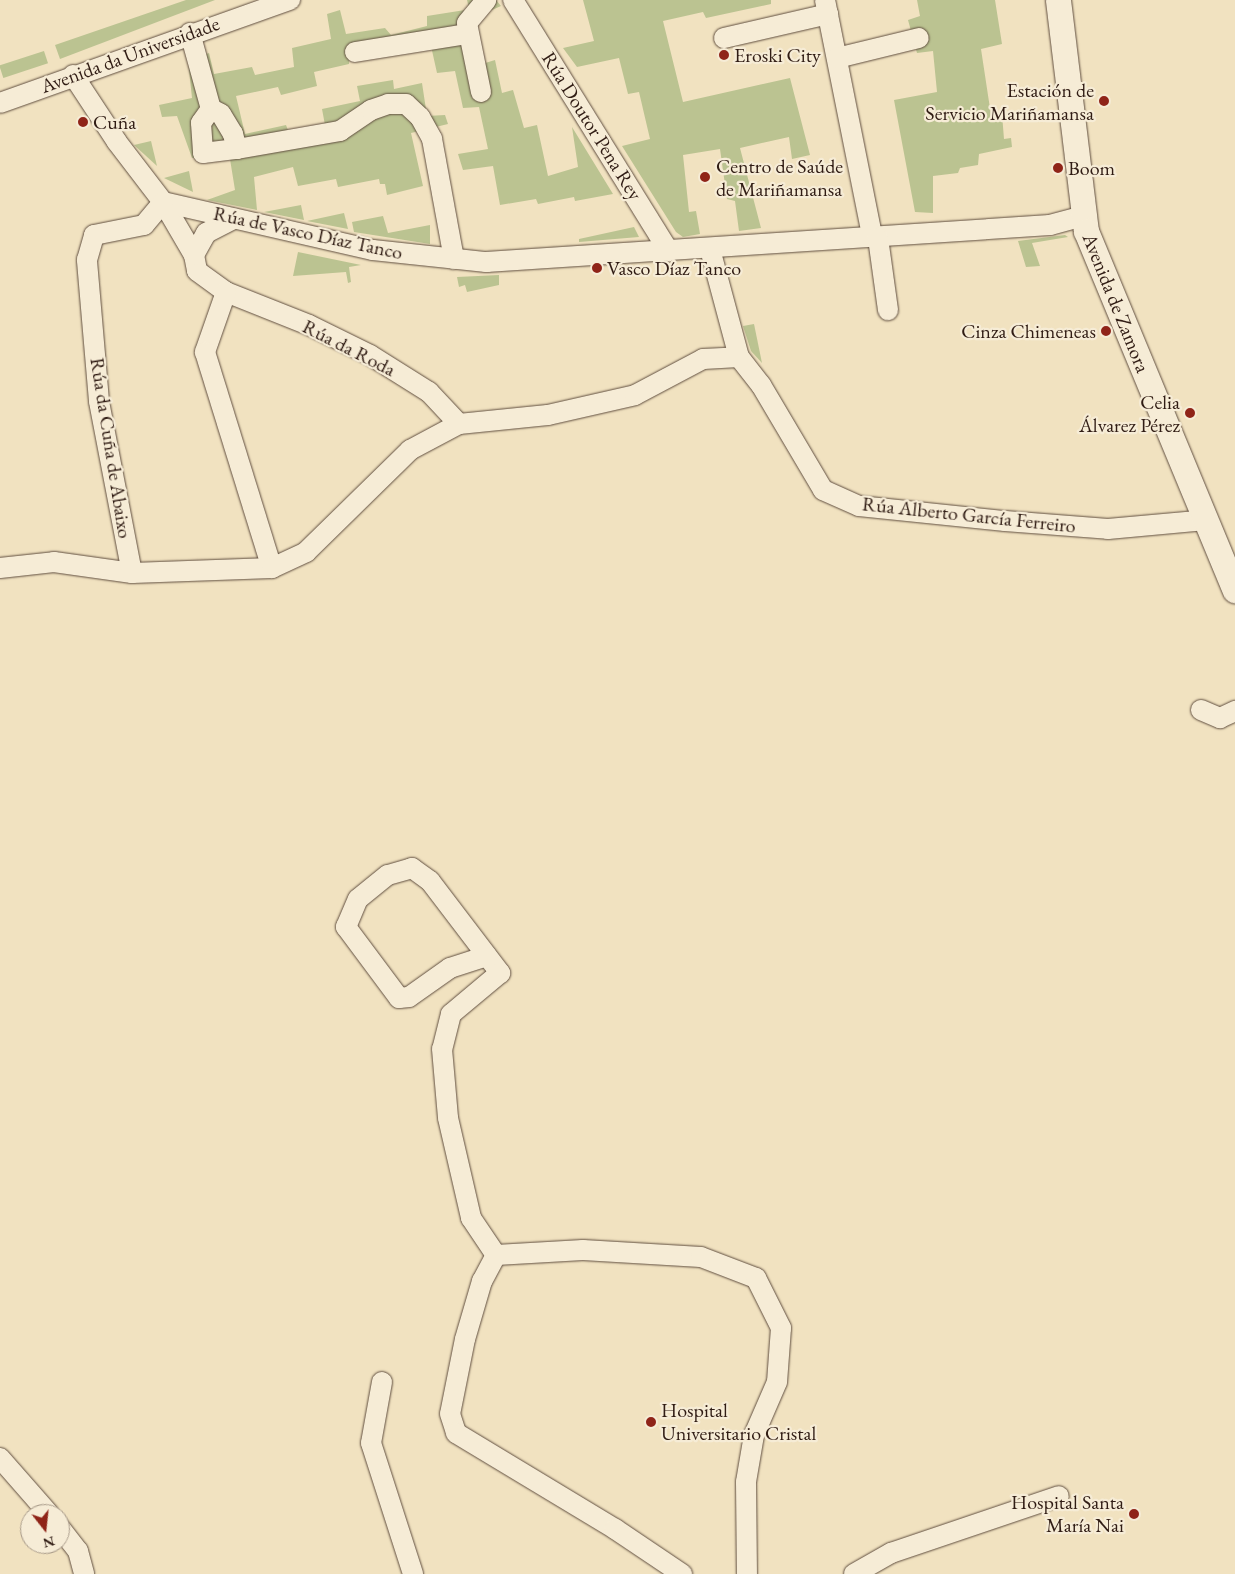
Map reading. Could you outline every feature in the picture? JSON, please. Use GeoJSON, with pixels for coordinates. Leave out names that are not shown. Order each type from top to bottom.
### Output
{"type":"FeatureCollection","features":[{"type":"Feature","properties":{"kind":"street","name":"Avenida da Universidade"},"geometry":{"type":"LineString","coordinates":[[0,103],[190,33],[290,0]]}},
{"type":"Feature","properties":{"kind":"street"},"geometry":{"type":"LineString","coordinates":[[481,92],[467,23],[486,0]]}},
{"type":"Feature","properties":{"kind":"street","name":"Rúa Doutor Pena Rey"},"geometry":{"type":"LineString","coordinates":[[513,0],[669,252]]}},
{"type":"Feature","properties":{"kind":"street","name":"Avenida de Zamora"},"geometry":{"type":"LineString","coordinates":[[1058,0],[1083,216],[1095,253],[1235,590]]}},
{"type":"Feature","properties":{"kind":"street"},"geometry":{"type":"LineString","coordinates":[[724,38],[826,7],[875,237],[888,310]]}},
{"type":"Feature","properties":{"kind":"street"},"geometry":{"type":"LineString","coordinates":[[190,33],[211,109],[221,114],[233,134],[237,149]]}},
{"type":"Feature","properties":{"kind":"street"},"geometry":{"type":"LineString","coordinates":[[355,52],[468,34]]}},
{"type":"Feature","properties":{"kind":"street"},"geometry":{"type":"LineString","coordinates":[[838,58],[919,38]]}},
{"type":"Feature","properties":{"kind":"street"},"geometry":{"type":"LineString","coordinates":[[73,75],[117,142],[163,202]]}},
{"type":"Feature","properties":{"kind":"street"},"geometry":{"type":"LineString","coordinates":[[211,109],[201,123],[203,153],[340,131],[372,110],[388,104],[406,104],[420,117],[432,139],[454,259]]}},
{"type":"Feature","properties":{"kind":"street","name":"Rúa de Vasco Díaz Tanco"},"geometry":{"type":"LineString","coordinates":[[163,202],[374,250],[486,262],[669,252],[1050,225],[1083,216]]}},
{"type":"Feature","properties":{"kind":"street","name":"Rúa da Roda"},"geometry":{"type":"LineString","coordinates":[[163,202],[194,255],[197,271],[226,292],[309,325],[370,355],[429,392],[459,424]]}},
{"type":"Feature","properties":{"kind":"street","name":"Rúa da Cuña de Abaixo"},"geometry":{"type":"LineString","coordinates":[[132,573],[99,401],[87,260],[94,235],[144,225],[163,202]]}},
{"type":"Feature","properties":{"kind":"street"},"geometry":{"type":"LineString","coordinates":[[194,255],[206,233],[233,219]]}},
{"type":"Feature","properties":{"kind":"street","name":"Rúa Alberto García Ferreiro"},"geometry":{"type":"LineString","coordinates":[[710,249],[739,357],[761,386],[823,490],[859,506],[1108,529],[1206,520]]}},
{"type":"Feature","properties":{"kind":"street"},"geometry":{"type":"LineString","coordinates":[[226,292],[205,352],[272,568]]}},
{"type":"Feature","properties":{"kind":"street"},"geometry":{"type":"LineString","coordinates":[[0,568],[54,562],[132,573],[272,568],[306,552],[410,450],[459,424],[548,415],[627,397],[703,358],[739,357]]}},
{"type":"Feature","properties":{"kind":"street"},"geometry":{"type":"LineString","coordinates":[[1201,710],[1220,718],[1235,711]]}},
{"type":"Feature","properties":{"kind":"street"},"geometry":{"type":"LineString","coordinates":[[487,956],[450,968],[409,997],[399,998],[346,928],[358,899],[388,875],[412,868],[430,881],[500,973],[451,1014],[442,1049],[448,1118],[471,1218],[496,1256]]}},
{"type":"Feature","properties":{"kind":"street"},"geometry":{"type":"LineString","coordinates":[[496,1256],[583,1250],[701,1257],[756,1278],[781,1328],[777,1382],[754,1435],[746,1482],[747,1574]]}},
{"type":"Feature","properties":{"kind":"street"},"geometry":{"type":"LineString","coordinates":[[496,1256],[482,1282],[465,1339],[450,1414],[456,1433],[615,1529],[682,1574]]}},
{"type":"Feature","properties":{"kind":"street"},"geometry":{"type":"LineString","coordinates":[[382,1382],[371,1443],[413,1574]]}},
{"type":"Feature","properties":{"kind":"street"},"geometry":{"type":"LineString","coordinates":[[0,1458],[40,1504]]}},
{"type":"Feature","properties":{"kind":"street"},"geometry":{"type":"LineString","coordinates":[[862,1571],[891,1553],[1059,1496]]}},
{"type":"Feature","properties":{"kind":"street"},"geometry":{"type":"LineString","coordinates":[[70,1541],[78,1551],[84,1574]]}},
{"type":"Feature","properties":{"kind":"green space"},"geometry":{"type":"Polygon","coordinates":[[[186,0],[215,0],[60,59],[55,45],[186,0]]]}},
{"type":"Feature","properties":{"kind":"green space"},"geometry":{"type":"Polygon","coordinates":[[[467,0],[496,0],[501,6],[476,17],[482,64],[495,60],[502,93],[513,90],[524,128],[537,125],[548,176],[578,167],[572,127],[613,194],[575,201],[574,197],[538,204],[536,199],[500,205],[493,166],[463,170],[458,154],[488,149],[479,107],[463,108],[455,71],[437,73],[431,46],[350,50],[349,64],[314,72],[317,86],[281,95],[278,87],[236,96],[245,134],[286,125],[289,133],[325,125],[322,109],[360,101],[357,86],[393,80],[394,89],[422,83],[427,116],[445,115],[448,124],[411,133],[423,186],[387,195],[385,184],[380,184],[379,179],[338,187],[336,179],[298,186],[293,167],[254,177],[257,210],[207,200],[235,190],[229,153],[192,158],[177,116],[162,117],[159,105],[192,98],[188,61],[209,53],[214,74],[252,67],[255,75],[294,67],[292,48],[331,39],[327,14],[340,10],[346,34],[385,28],[391,35],[427,26],[427,16],[465,10],[469,8],[467,0]]]}},
{"type":"Feature","properties":{"kind":"green space"},"geometry":{"type":"Polygon","coordinates":[[[583,0],[771,0],[771,4],[706,18],[703,12],[663,21],[683,102],[790,78],[810,155],[792,159],[789,137],[740,148],[761,228],[739,231],[735,201],[727,199],[720,149],[683,155],[689,212],[696,211],[700,234],[683,237],[676,232],[622,146],[650,139],[639,92],[628,94],[619,58],[577,67],[563,48],[594,41],[583,0]]]}},
{"type":"Feature","properties":{"kind":"green space"},"geometry":{"type":"Polygon","coordinates":[[[917,0],[995,0],[1002,44],[981,49],[991,115],[1002,114],[1004,139],[1011,138],[1012,147],[979,154],[978,165],[960,168],[958,173],[933,176],[933,213],[915,212],[894,100],[937,92],[933,51],[917,53],[908,20],[920,16],[917,0]]]}},
{"type":"Feature","properties":{"kind":"green space"},"geometry":{"type":"Polygon","coordinates":[[[44,51],[48,63],[3,78],[0,65],[44,51]]]}},
{"type":"Feature","properties":{"kind":"green space"},"geometry":{"type":"Polygon","coordinates":[[[151,141],[157,166],[134,145],[151,141]]]}},
{"type":"Feature","properties":{"kind":"green space"},"geometry":{"type":"Polygon","coordinates":[[[189,171],[193,192],[164,178],[189,171]]]}},
{"type":"Feature","properties":{"kind":"green space"},"geometry":{"type":"Polygon","coordinates":[[[301,205],[304,220],[264,212],[301,205]]]}},
{"type":"Feature","properties":{"kind":"green space"},"geometry":{"type":"Polygon","coordinates":[[[344,213],[348,229],[307,221],[344,213]]]}},
{"type":"Feature","properties":{"kind":"green space"},"geometry":{"type":"Polygon","coordinates":[[[383,216],[388,233],[430,225],[430,244],[354,232],[352,222],[383,216]]]}},
{"type":"Feature","properties":{"kind":"green space"},"geometry":{"type":"Polygon","coordinates":[[[634,227],[639,237],[579,242],[579,239],[634,227]]]}},
{"type":"Feature","properties":{"kind":"green space"},"geometry":{"type":"Polygon","coordinates":[[[1065,235],[1068,237],[1032,243],[1040,266],[1026,267],[1018,241],[1065,235]]]}},
{"type":"Feature","properties":{"kind":"green space"},"geometry":{"type":"Polygon","coordinates":[[[298,252],[361,265],[349,267],[351,282],[348,283],[346,272],[293,276],[298,252]]]}},
{"type":"Feature","properties":{"kind":"green space"},"geometry":{"type":"Polygon","coordinates":[[[499,275],[499,285],[467,292],[465,285],[459,287],[457,277],[499,275]]]}},
{"type":"Feature","properties":{"kind":"green space"},"geometry":{"type":"Polygon","coordinates":[[[754,324],[762,363],[751,351],[743,326],[754,324]]]}},
{"type":"Feature","properties":{"kind":"place","name":"Eroski City"},"geometry":{"type":"Point","coordinates":[724,55]}},
{"type":"Feature","properties":{"kind":"place","name":"Estación de Servicio Mariñamansa"},"geometry":{"type":"Point","coordinates":[1104,101]}},
{"type":"Feature","properties":{"kind":"place","name":"Cuña"},"geometry":{"type":"Point","coordinates":[83,122]}},
{"type":"Feature","properties":{"kind":"place","name":"Boom"},"geometry":{"type":"Point","coordinates":[1058,168]}},
{"type":"Feature","properties":{"kind":"place","name":"Centro de Saúde de Mariñamansa"},"geometry":{"type":"Point","coordinates":[705,177]}},
{"type":"Feature","properties":{"kind":"place","name":"Vasco Díaz Tanco"},"geometry":{"type":"Point","coordinates":[597,268]}},
{"type":"Feature","properties":{"kind":"place","name":"Cinza Chimeneas"},"geometry":{"type":"Point","coordinates":[1106,331]}},
{"type":"Feature","properties":{"kind":"place","name":"Celia Álvarez Pérez"},"geometry":{"type":"Point","coordinates":[1190,413]}},
{"type":"Feature","properties":{"kind":"place","name":"Hospital Universitario Cristal"},"geometry":{"type":"Point","coordinates":[651,1422]}},
{"type":"Feature","properties":{"kind":"place","name":"Hospital Santa María Nai"},"geometry":{"type":"Point","coordinates":[1134,1514]}}]}
